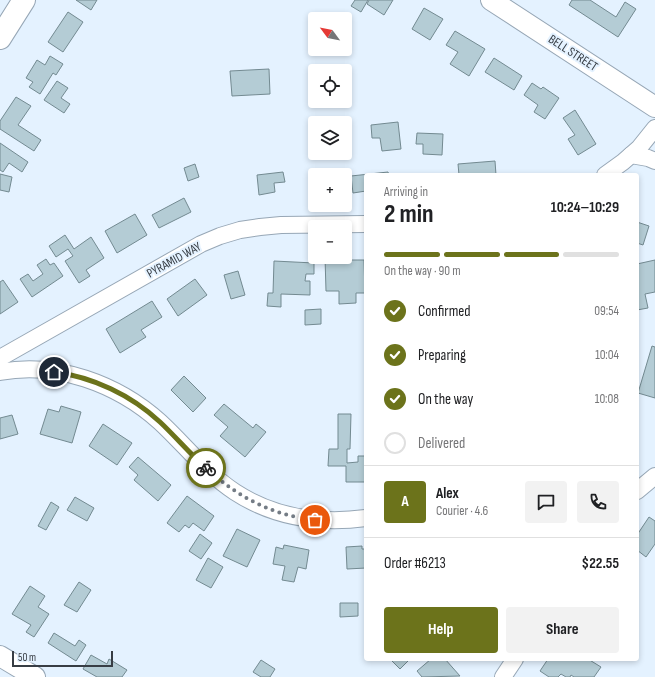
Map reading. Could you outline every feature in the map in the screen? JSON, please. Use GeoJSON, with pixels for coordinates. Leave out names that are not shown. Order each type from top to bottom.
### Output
{"type":"FeatureCollection","features":[{"type":"Feature","properties":{"kind":"main road"},"geometry":{"type":"LineString","coordinates":[[0,38],[24,0]]}},
{"type":"Feature","properties":{"kind":"street","name":"BELL STREET"},"geometry":{"type":"LineString","coordinates":[[491,0],[655,107]]}},
{"type":"Feature","properties":{"kind":"street"},"geometry":{"type":"LineString","coordinates":[[608,173],[639,148],[655,128]]}},
{"type":"Feature","properties":{"kind":"street"},"geometry":{"type":"LineString","coordinates":[[631,155],[648,158],[655,161]]}},
{"type":"Feature","properties":{"kind":"street","name":"PYRAMID WAY"},"geometry":{"type":"LineString","coordinates":[[0,358],[200,244],[220,236],[240,230],[281,225],[364,224]]}},
{"type":"Feature","properties":{"kind":"street"},"geometry":{"type":"LineString","coordinates":[[0,372],[44,370],[64,373],[102,384],[120,393],[145,409],[220,481],[235,492],[252,501],[269,509],[306,519],[325,521],[364,518]]}},
{"type":"Feature","properties":{"kind":"street"},"geometry":{"type":"LineString","coordinates":[[639,489],[655,476]]}},
{"type":"Feature","properties":{"kind":"street"},"geometry":{"type":"LineString","coordinates":[[503,677],[513,661]]}},
{"type":"Feature","properties":{"kind":"street"},"geometry":{"type":"LineString","coordinates":[[2,663],[35,677]]}},
{"type":"Feature","properties":{"kind":"building"},"geometry":{"type":"Polygon","coordinates":[[[76,0],[97,0],[91,10],[76,0]]]}},
{"type":"Feature","properties":{"kind":"building"},"geometry":{"type":"Polygon","coordinates":[[[355,0],[368,0],[361,12],[351,6],[355,0]]]}},
{"type":"Feature","properties":{"kind":"building"},"geometry":{"type":"Polygon","coordinates":[[[369,0],[393,0],[384,15],[367,4],[369,0]]]}},
{"type":"Feature","properties":{"kind":"building"},"geometry":{"type":"Polygon","coordinates":[[[572,0],[590,0],[616,17],[625,2],[636,9],[618,37],[569,5],[572,0]]]}},
{"type":"Feature","properties":{"kind":"building"},"geometry":{"type":"Polygon","coordinates":[[[424,8],[443,19],[430,40],[412,29],[424,8]]]}},
{"type":"Feature","properties":{"kind":"building"},"geometry":{"type":"Polygon","coordinates":[[[68,12],[83,22],[63,52],[48,42],[68,12]]]}},
{"type":"Feature","properties":{"kind":"building"},"geometry":{"type":"Polygon","coordinates":[[[455,31],[485,49],[469,76],[450,64],[458,52],[446,45],[455,31]]]}},
{"type":"Feature","properties":{"kind":"building"},"geometry":{"type":"Polygon","coordinates":[[[50,56],[63,64],[56,75],[53,73],[40,94],[29,87],[33,82],[26,78],[37,60],[45,65],[50,56]]]}},
{"type":"Feature","properties":{"kind":"building"},"geometry":{"type":"Polygon","coordinates":[[[494,58],[522,76],[514,90],[485,72],[494,58]]]}},
{"type":"Feature","properties":{"kind":"building"},"geometry":{"type":"Polygon","coordinates":[[[269,69],[270,94],[232,96],[230,71],[269,69]]]}},
{"type":"Feature","properties":{"kind":"building"},"geometry":{"type":"Polygon","coordinates":[[[57,81],[68,88],[61,98],[70,104],[64,113],[44,100],[57,81]]]}},
{"type":"Feature","properties":{"kind":"building"},"geometry":{"type":"Polygon","coordinates":[[[532,83],[541,89],[543,87],[559,98],[545,119],[534,112],[538,105],[524,95],[532,83]]]}},
{"type":"Feature","properties":{"kind":"building"},"geometry":{"type":"Polygon","coordinates":[[[16,97],[31,106],[18,125],[41,140],[34,151],[0,129],[0,121],[16,97]]]}},
{"type":"Feature","properties":{"kind":"building"},"geometry":{"type":"Polygon","coordinates":[[[575,110],[596,144],[578,155],[568,139],[575,135],[563,118],[575,110]]]}},
{"type":"Feature","properties":{"kind":"building"},"geometry":{"type":"Polygon","coordinates":[[[398,122],[401,149],[382,151],[380,138],[372,138],[371,125],[398,122]]]}},
{"type":"Feature","properties":{"kind":"building"},"geometry":{"type":"Polygon","coordinates":[[[417,133],[443,134],[442,155],[423,154],[423,144],[416,144],[417,133]]]}},
{"type":"Feature","properties":{"kind":"building"},"geometry":{"type":"Polygon","coordinates":[[[0,143],[28,162],[22,172],[9,163],[3,172],[0,170],[0,143]]]}},
{"type":"Feature","properties":{"kind":"building"},"geometry":{"type":"Polygon","coordinates":[[[495,161],[496,173],[459,173],[458,164],[495,161]]]}},
{"type":"Feature","properties":{"kind":"building"},"geometry":{"type":"Polygon","coordinates":[[[195,164],[199,177],[188,181],[184,168],[195,164]]]}},
{"type":"Feature","properties":{"kind":"building"},"geometry":{"type":"Polygon","coordinates":[[[283,172],[285,182],[274,183],[275,192],[259,195],[257,175],[283,172]]]}},
{"type":"Feature","properties":{"kind":"building"},"geometry":{"type":"Polygon","coordinates":[[[0,174],[12,177],[9,192],[0,190],[0,174]]]}},
{"type":"Feature","properties":{"kind":"building"},"geometry":{"type":"Polygon","coordinates":[[[364,175],[364,191],[353,193],[352,176],[364,175]]]}},
{"type":"Feature","properties":{"kind":"building"},"geometry":{"type":"Polygon","coordinates":[[[184,198],[191,212],[159,228],[152,215],[184,198]]]}},
{"type":"Feature","properties":{"kind":"building"},"geometry":{"type":"Polygon","coordinates":[[[135,214],[147,235],[117,253],[105,231],[135,214]]]}},
{"type":"Feature","properties":{"kind":"building"},"geometry":{"type":"Polygon","coordinates":[[[639,223],[649,226],[643,245],[639,244],[639,223]]]}},
{"type":"Feature","properties":{"kind":"building"},"geometry":{"type":"Polygon","coordinates":[[[65,235],[74,249],[91,237],[104,258],[86,270],[90,276],[79,283],[65,261],[73,256],[68,249],[56,257],[49,246],[65,235]]]}},
{"type":"Feature","properties":{"kind":"building"},"geometry":{"type":"Polygon","coordinates":[[[46,259],[50,265],[54,263],[63,276],[32,297],[20,279],[28,274],[33,281],[43,274],[37,265],[46,259]]]}},
{"type":"Feature","properties":{"kind":"building"},"geometry":{"type":"Polygon","coordinates":[[[352,260],[364,260],[364,293],[356,293],[356,303],[339,304],[339,291],[326,291],[325,264],[352,264],[352,260]]]}},
{"type":"Feature","properties":{"kind":"building"},"geometry":{"type":"Polygon","coordinates":[[[655,260],[655,292],[645,294],[648,308],[639,310],[639,264],[655,260]]]}},
{"type":"Feature","properties":{"kind":"building"},"geometry":{"type":"Polygon","coordinates":[[[274,261],[314,264],[314,274],[306,274],[305,281],[310,281],[310,295],[281,294],[281,307],[267,306],[268,293],[273,293],[274,261]]]}},
{"type":"Feature","properties":{"kind":"building"},"geometry":{"type":"Polygon","coordinates":[[[238,271],[245,295],[231,299],[224,275],[238,271]]]}},
{"type":"Feature","properties":{"kind":"building"},"geometry":{"type":"Polygon","coordinates":[[[195,279],[207,295],[178,316],[167,299],[195,279]]]}},
{"type":"Feature","properties":{"kind":"building"},"geometry":{"type":"Polygon","coordinates":[[[3,280],[18,302],[0,314],[0,282],[3,280]]]}},
{"type":"Feature","properties":{"kind":"building"},"geometry":{"type":"Polygon","coordinates":[[[152,301],[162,317],[141,330],[146,337],[120,353],[106,329],[152,301]]]}},
{"type":"Feature","properties":{"kind":"building"},"geometry":{"type":"Polygon","coordinates":[[[321,309],[321,324],[305,325],[305,310],[321,309]]]}},
{"type":"Feature","properties":{"kind":"building"},"geometry":{"type":"Polygon","coordinates":[[[652,346],[655,347],[655,398],[639,393],[652,346]]]}},
{"type":"Feature","properties":{"kind":"building"},"geometry":{"type":"Polygon","coordinates":[[[184,376],[206,398],[193,412],[171,390],[184,376]]]}},
{"type":"Feature","properties":{"kind":"building"},"geometry":{"type":"Polygon","coordinates":[[[224,404],[253,428],[256,424],[266,432],[245,457],[220,436],[228,427],[214,415],[224,404]]]}},
{"type":"Feature","properties":{"kind":"building"},"geometry":{"type":"Polygon","coordinates":[[[61,406],[81,412],[72,443],[40,434],[48,409],[59,412],[61,406]]]}},
{"type":"Feature","properties":{"kind":"building"},"geometry":{"type":"Polygon","coordinates":[[[338,414],[351,414],[350,449],[347,449],[347,463],[358,462],[358,456],[364,456],[364,482],[346,482],[346,466],[328,466],[329,449],[338,449],[338,414]]]}},
{"type":"Feature","properties":{"kind":"building"},"geometry":{"type":"Polygon","coordinates":[[[12,415],[18,434],[0,439],[0,418],[12,415]]]}},
{"type":"Feature","properties":{"kind":"building"},"geometry":{"type":"Polygon","coordinates":[[[103,424],[132,443],[117,465],[89,446],[103,424]]]}},
{"type":"Feature","properties":{"kind":"building"},"geometry":{"type":"Polygon","coordinates":[[[138,457],[171,485],[158,501],[134,480],[138,475],[129,467],[138,457]]]}},
{"type":"Feature","properties":{"kind":"building"},"geometry":{"type":"Polygon","coordinates":[[[187,496],[214,516],[204,531],[193,523],[189,528],[185,525],[179,532],[167,523],[187,496]]]}},
{"type":"Feature","properties":{"kind":"building"},"geometry":{"type":"Polygon","coordinates":[[[75,497],[94,508],[87,521],[67,510],[75,497]]]}},
{"type":"Feature","properties":{"kind":"building"},"geometry":{"type":"Polygon","coordinates":[[[51,502],[59,507],[46,530],[38,526],[51,502]]]}},
{"type":"Feature","properties":{"kind":"building"},"geometry":{"type":"Polygon","coordinates":[[[649,517],[655,521],[655,544],[646,557],[639,552],[639,532],[649,517]]]}},
{"type":"Feature","properties":{"kind":"building"},"geometry":{"type":"Polygon","coordinates":[[[237,529],[260,540],[247,567],[223,556],[237,529]]]}},
{"type":"Feature","properties":{"kind":"building"},"geometry":{"type":"Polygon","coordinates":[[[200,534],[212,543],[201,559],[189,551],[200,534]]]}},
{"type":"Feature","properties":{"kind":"building"},"geometry":{"type":"Polygon","coordinates":[[[284,545],[309,550],[306,569],[298,567],[294,582],[282,580],[285,566],[273,564],[276,547],[283,549],[284,545]]]}},
{"type":"Feature","properties":{"kind":"building"},"geometry":{"type":"Polygon","coordinates":[[[362,546],[362,549],[364,549],[364,568],[347,569],[346,547],[362,546]]]}},
{"type":"Feature","properties":{"kind":"building"},"geometry":{"type":"Polygon","coordinates":[[[208,558],[223,567],[211,588],[196,580],[208,558]]]}},
{"type":"Feature","properties":{"kind":"building"},"geometry":{"type":"Polygon","coordinates":[[[79,582],[91,590],[77,612],[64,605],[79,582]]]}},
{"type":"Feature","properties":{"kind":"building"},"geometry":{"type":"Polygon","coordinates":[[[30,586],[45,596],[38,607],[49,614],[34,637],[26,632],[31,625],[12,614],[30,586]]]}},
{"type":"Feature","properties":{"kind":"building"},"geometry":{"type":"Polygon","coordinates":[[[340,603],[358,603],[358,616],[340,617],[340,603]]]}},
{"type":"Feature","properties":{"kind":"building"},"geometry":{"type":"Polygon","coordinates":[[[54,633],[75,646],[79,640],[86,645],[76,661],[48,643],[54,633]]]}},
{"type":"Feature","properties":{"kind":"building"},"geometry":{"type":"Polygon","coordinates":[[[91,655],[107,664],[109,659],[127,670],[122,677],[97,677],[83,669],[91,655]]]}},
{"type":"Feature","properties":{"kind":"building"},"geometry":{"type":"Polygon","coordinates":[[[261,660],[275,669],[270,677],[261,677],[253,672],[261,660]]]}},
{"type":"Feature","properties":{"kind":"building"},"geometry":{"type":"Polygon","coordinates":[[[392,661],[408,661],[400,669],[392,661]]]}},
{"type":"Feature","properties":{"kind":"building"},"geometry":{"type":"Polygon","coordinates":[[[429,661],[447,661],[460,676],[422,677],[417,671],[429,661]]]}},
{"type":"Feature","properties":{"kind":"building"},"geometry":{"type":"Polygon","coordinates":[[[547,661],[591,661],[601,667],[594,677],[574,677],[571,675],[570,677],[566,677],[561,674],[558,677],[549,677],[540,671],[547,661]]]}},
{"type":"Feature","properties":{"kind":"way so far"},"geometry":{"type":"LineString","coordinates":[[206,468],[235,492],[252,501],[287,515],[315,520]]}},
{"type":"Feature","properties":{"kind":"route"},"geometry":{"type":"LineString","coordinates":[[54,372],[64,373],[102,384],[120,393],[145,409],[160,422],[206,468]]}}]}
